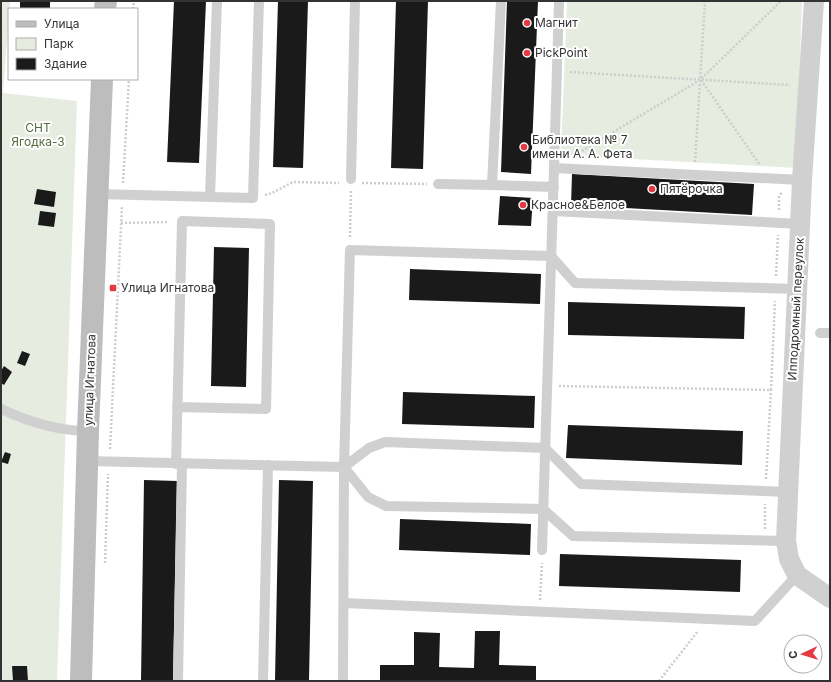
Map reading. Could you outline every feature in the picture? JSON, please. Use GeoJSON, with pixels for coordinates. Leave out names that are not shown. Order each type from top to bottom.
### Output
{"type":"FeatureCollection","features":[{"type":"Feature","properties":{"kind":"main road","name":"улица Игнатова"},"geometry":{"type":"LineString","coordinates":[[80,681],[102,80]]}},
{"type":"Feature","properties":{"kind":"street","name":"Ипподромный переулок"},"geometry":{"type":"LineString","coordinates":[[797,575],[789,559],[786,541],[800,224],[795,180],[814,1]]}},
{"type":"Feature","properties":{"kind":"street"},"geometry":{"type":"LineString","coordinates":[[797,575],[830,598]]}},
{"type":"Feature","properties":{"kind":"lane"},"geometry":{"type":"LineString","coordinates":[[210,197],[217,1]]}},
{"type":"Feature","properties":{"kind":"lane"},"geometry":{"type":"LineString","coordinates":[[97,194],[253,198],[259,1]]}},
{"type":"Feature","properties":{"kind":"lane"},"geometry":{"type":"LineString","coordinates":[[351,180],[355,1]]}},
{"type":"Feature","properties":{"kind":"lane"},"geometry":{"type":"LineString","coordinates":[[492,185],[501,1]]}},
{"type":"Feature","properties":{"kind":"lane"},"geometry":{"type":"LineString","coordinates":[[542,550],[559,1]]}},
{"type":"Feature","properties":{"kind":"lane"},"geometry":{"type":"LineString","coordinates":[[554,168],[795,180]]}},
{"type":"Feature","properties":{"kind":"lane"},"geometry":{"type":"LineString","coordinates":[[438,184],[554,187]]}},
{"type":"Feature","properties":{"kind":"lane"},"geometry":{"type":"LineString","coordinates":[[553,211],[800,224]]}},
{"type":"Feature","properties":{"kind":"lane"},"geometry":{"type":"LineString","coordinates":[[177,407],[266,409],[270,224],[182,221],[177,407],[179,464],[178,681]]}},
{"type":"Feature","properties":{"kind":"lane"},"geometry":{"type":"LineString","coordinates":[[343,681],[344,467],[350,250],[552,256],[575,282],[797,289]]}},
{"type":"Feature","properties":{"kind":"lane"},"geometry":{"type":"LineString","coordinates":[[1,409],[18,417],[59,429],[88,431]]}},
{"type":"Feature","properties":{"kind":"lane"},"geometry":{"type":"LineString","coordinates":[[87,462],[344,467],[369,448],[385,442],[545,448],[580,484],[788,492]]}},
{"type":"Feature","properties":{"kind":"lane"},"geometry":{"type":"LineString","coordinates":[[263,681],[268,465]]}},
{"type":"Feature","properties":{"kind":"lane"},"geometry":{"type":"LineString","coordinates":[[344,467],[368,497],[386,506],[543,509],[573,536],[786,541]]}},
{"type":"Feature","properties":{"kind":"lane"},"geometry":{"type":"LineString","coordinates":[[344,603],[755,621],[797,575]]}},
{"type":"Feature","properties":{"kind":"path"},"geometry":{"type":"LineString","coordinates":[[694,175],[705,1]]}},
{"type":"Feature","properties":{"kind":"path"},"geometry":{"type":"LineString","coordinates":[[554,168],[700,80],[781,1]]}},
{"type":"Feature","properties":{"kind":"path"},"geometry":{"type":"LineString","coordinates":[[557,71],[792,85]]}},
{"type":"Feature","properties":{"kind":"path"},"geometry":{"type":"LineString","coordinates":[[105,570],[122,194],[129,80]]}},
{"type":"Feature","properties":{"kind":"path"},"geometry":{"type":"LineString","coordinates":[[700,80],[770,179]]}},
{"type":"Feature","properties":{"kind":"path"},"geometry":{"type":"LineString","coordinates":[[350,250],[351,180]]}},
{"type":"Feature","properties":{"kind":"path"},"geometry":{"type":"LineString","coordinates":[[547,386],[771,390],[780,196],[795,180]]}},
{"type":"Feature","properties":{"kind":"path"},"geometry":{"type":"LineString","coordinates":[[121,223],[182,221]]}},
{"type":"Feature","properties":{"kind":"path"},"geometry":{"type":"LineString","coordinates":[[540,611],[542,550]]}},
{"type":"Feature","properties":{"kind":"path"},"geometry":{"type":"LineString","coordinates":[[659,681],[707,619]]}},
{"type":"Feature","properties":{"kind":"green space","name":"СНТ Ягодка-3"},"geometry":{"type":"Polygon","coordinates":[[[1,1],[10,1],[9,8],[8,8],[3,93],[77,101],[57,681],[1,681],[1,1]]]}},
{"type":"Feature","properties":{"kind":"green space"},"geometry":{"type":"Polygon","coordinates":[[[567,1],[802,1],[796,168],[561,155],[567,1]]]}},
{"type":"Feature","properties":{"kind":"building"},"geometry":{"type":"Polygon","coordinates":[[[20,1],[50,1],[50,8],[20,8],[20,1]]]}},
{"type":"Feature","properties":{"kind":"building"},"geometry":{"type":"Polygon","coordinates":[[[174,1],[206,1],[199,163],[167,162],[174,1]]]}},
{"type":"Feature","properties":{"kind":"building"},"geometry":{"type":"Polygon","coordinates":[[[278,1],[308,1],[303,168],[273,167],[278,1]]]}},
{"type":"Feature","properties":{"kind":"building"},"geometry":{"type":"Polygon","coordinates":[[[396,1],[428,1],[423,169],[391,168],[396,1]]]}},
{"type":"Feature","properties":{"kind":"building"},"geometry":{"type":"Polygon","coordinates":[[[507,1],[538,1],[531,174],[501,172],[507,1]]]}},
{"type":"Feature","properties":{"kind":"building"},"geometry":{"type":"Polygon","coordinates":[[[572,174],[754,184],[752,215],[571,205],[572,174]]]}},
{"type":"Feature","properties":{"kind":"building"},"geometry":{"type":"Polygon","coordinates":[[[37,189],[56,192],[54,207],[34,204],[37,189]]]}},
{"type":"Feature","properties":{"kind":"building"},"geometry":{"type":"Polygon","coordinates":[[[500,196],[533,198],[531,226],[498,225],[500,196]]]}},
{"type":"Feature","properties":{"kind":"building"},"geometry":{"type":"Polygon","coordinates":[[[40,211],[56,213],[54,227],[38,225],[40,211]]]}},
{"type":"Feature","properties":{"kind":"building"},"geometry":{"type":"Polygon","coordinates":[[[214,247],[249,248],[246,387],[211,386],[214,247]]]}},
{"type":"Feature","properties":{"kind":"building"},"geometry":{"type":"Polygon","coordinates":[[[410,269],[541,274],[540,304],[409,300],[410,269]]]}},
{"type":"Feature","properties":{"kind":"building"},"geometry":{"type":"Polygon","coordinates":[[[568,302],[745,307],[744,339],[568,335],[568,302]]]}},
{"type":"Feature","properties":{"kind":"building"},"geometry":{"type":"Polygon","coordinates":[[[22,351],[30,354],[25,366],[17,363],[22,351]]]}},
{"type":"Feature","properties":{"kind":"building"},"geometry":{"type":"Polygon","coordinates":[[[4,366],[12,372],[4,385],[1,383],[1,371],[4,366]]]}},
{"type":"Feature","properties":{"kind":"building"},"geometry":{"type":"Polygon","coordinates":[[[403,392],[535,396],[534,428],[402,424],[403,392]]]}},
{"type":"Feature","properties":{"kind":"building"},"geometry":{"type":"Polygon","coordinates":[[[568,425],[743,431],[742,465],[566,458],[568,425]]]}},
{"type":"Feature","properties":{"kind":"building"},"geometry":{"type":"Polygon","coordinates":[[[5,452],[11,454],[8,464],[1,462],[5,452]]]}},
{"type":"Feature","properties":{"kind":"building"},"geometry":{"type":"Polygon","coordinates":[[[144,480],[177,481],[173,681],[141,681],[144,480]]]}},
{"type":"Feature","properties":{"kind":"building"},"geometry":{"type":"Polygon","coordinates":[[[279,480],[313,481],[309,681],[275,681],[279,480]]]}},
{"type":"Feature","properties":{"kind":"building"},"geometry":{"type":"Polygon","coordinates":[[[400,519],[531,524],[530,555],[399,550],[400,519]]]}},
{"type":"Feature","properties":{"kind":"building"},"geometry":{"type":"Polygon","coordinates":[[[560,554],[741,560],[740,592],[559,586],[560,554]]]}},
{"type":"Feature","properties":{"kind":"building"},"geometry":{"type":"Polygon","coordinates":[[[475,631],[500,631],[499,665],[536,666],[536,681],[380,681],[380,665],[414,665],[414,632],[440,633],[439,667],[474,668],[475,631]]]}},
{"type":"Feature","properties":{"kind":"building"},"geometry":{"type":"Polygon","coordinates":[[[12,666],[27,666],[28,681],[13,681],[12,666]]]}},
{"type":"Feature","properties":{"kind":"place","name":"Магнит"},"geometry":{"type":"Point","coordinates":[527,23]}},
{"type":"Feature","properties":{"kind":"place","name":"PickPoint"},"geometry":{"type":"Point","coordinates":[527,53]}},
{"type":"Feature","properties":{"kind":"place","name":"Библиотека № 7 имени А. А. Фета"},"geometry":{"type":"Point","coordinates":[524,147]}},
{"type":"Feature","properties":{"kind":"place","name":"Пятёрочка"},"geometry":{"type":"Point","coordinates":[652,189]}},
{"type":"Feature","properties":{"kind":"place","name":"Красное&Белое"},"geometry":{"type":"Point","coordinates":[523,205]}},
{"type":"Feature","properties":{"kind":"place","name":"Улица Игнатова"},"geometry":{"type":"Point","coordinates":[113,288]}}]}
